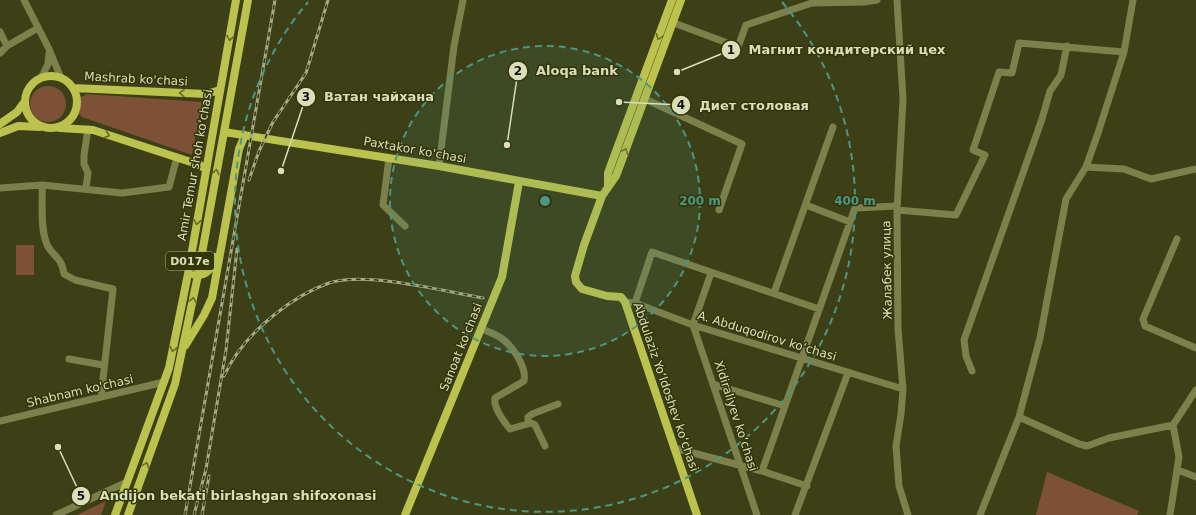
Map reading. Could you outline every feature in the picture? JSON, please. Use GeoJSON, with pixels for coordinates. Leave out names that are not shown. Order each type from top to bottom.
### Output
{"type":"FeatureCollection","features":[{"type":"Feature","properties":{"kind":"main road","name":"Amir Temur shoh ko'chasi"},"geometry":{"type":"LineString","coordinates":[[115,515],[169,368],[188,274],[205,169],[236,0]]}},
{"type":"Feature","properties":{"kind":"main road","name":"Amir Temur shoh ko'chasi"},"geometry":{"type":"LineString","coordinates":[[128,515],[175,384],[183,350],[248,0]]}},
{"type":"Feature","properties":{"kind":"main road","name":"Abdulaziz Yoʻldoshev koʻchasi"},"geometry":{"type":"LineString","coordinates":[[672,0],[646,83],[644,99],[616,176],[602,196],[584,245],[575,276],[576,282],[582,289],[607,296],[621,297],[625,302],[697,515]]}},
{"type":"Feature","properties":{"kind":"main road","name":"Abdulaziz Yoʻldoshev koʻchasi"},"geometry":{"type":"LineString","coordinates":[[608,186],[608,173],[646,83],[674,22],[681,0]]}},
{"type":"Feature","properties":{"kind":"main road"},"geometry":{"type":"LineString","coordinates":[[0,124],[17,112],[25,101],[30,87],[41,78],[55,76],[61,78]]}},
{"type":"Feature","properties":{"kind":"main road","name":"Mashrab ko'chasi"},"geometry":{"type":"LineString","coordinates":[[55,128],[70,120],[75,113],[77,104],[73,88],[61,78]]}},
{"type":"Feature","properties":{"kind":"main road","name":"Mashrab ko'chasi"},"geometry":{"type":"LineString","coordinates":[[73,88],[206,94],[220,90]]}},
{"type":"Feature","properties":{"kind":"main road"},"geometry":{"type":"LineString","coordinates":[[25,101],[29,117],[43,127]]}},
{"type":"Feature","properties":{"kind":"main road"},"geometry":{"type":"LineString","coordinates":[[0,133],[18,126],[88,129],[177,157],[200,165],[205,169]]}},
{"type":"Feature","properties":{"kind":"main road","name":"Paxtakor ko'chasi"},"geometry":{"type":"LineString","coordinates":[[224,132],[439,166],[519,182],[602,196]]}},
{"type":"Feature","properties":{"kind":"main road"},"geometry":{"type":"LineString","coordinates":[[188,274],[198,275],[206,273],[214,262],[236,144],[245,135]]}},
{"type":"Feature","properties":{"kind":"main road"},"geometry":{"type":"LineString","coordinates":[[183,350],[204,315],[212,298],[240,149],[245,135]]}},
{"type":"Feature","properties":{"kind":"main road","name":"Sanoat ko'chasi"},"geometry":{"type":"LineString","coordinates":[[405,515],[502,277],[519,182]]}},
{"type":"Feature","properties":{"kind":"street"},"geometry":{"type":"LineString","coordinates":[[24,0],[49,49],[61,78]]}},
{"type":"Feature","properties":{"kind":"street"},"geometry":{"type":"LineString","coordinates":[[439,166],[454,46],[463,0]]}},
{"type":"Feature","properties":{"kind":"street"},"geometry":{"type":"LineString","coordinates":[[674,22],[738,47],[746,25],[812,3],[864,2],[877,0]]}},
{"type":"Feature","properties":{"kind":"street","name":"Жалабек улица"},"geometry":{"type":"LineString","coordinates":[[897,0],[903,99],[897,208],[898,329],[903,390],[896,446],[899,486],[908,515]]}},
{"type":"Feature","properties":{"kind":"street"},"geometry":{"type":"LineString","coordinates":[[980,515],[1019,417],[1040,338],[1066,199],[1086,167],[1124,52],[1133,0]]}},
{"type":"Feature","properties":{"kind":"street"},"geometry":{"type":"LineString","coordinates":[[0,53],[7,46],[38,28]]}},
{"type":"Feature","properties":{"kind":"street"},"geometry":{"type":"LineString","coordinates":[[0,32],[7,46]]}},
{"type":"Feature","properties":{"kind":"street"},"geometry":{"type":"LineString","coordinates":[[762,471],[855,208],[897,208],[956,215],[985,155],[973,150],[999,72],[1012,73],[1019,43],[1124,52]]}},
{"type":"Feature","properties":{"kind":"street"},"geometry":{"type":"LineString","coordinates":[[972,371],[966,356],[964,340],[1042,119],[1050,91],[1061,75],[1067,46]]}},
{"type":"Feature","properties":{"kind":"street"},"geometry":{"type":"LineString","coordinates":[[41,78],[48,64],[49,49]]}},
{"type":"Feature","properties":{"kind":"street"},"geometry":{"type":"LineString","coordinates":[[644,99],[742,144],[719,210]]}},
{"type":"Feature","properties":{"kind":"street"},"geometry":{"type":"LineString","coordinates":[[774,293],[833,127]]}},
{"type":"Feature","properties":{"kind":"street"},"geometry":{"type":"LineString","coordinates":[[86,188],[88,173],[84,164],[84,156],[88,129]]}},
{"type":"Feature","properties":{"kind":"street"},"geometry":{"type":"LineString","coordinates":[[0,188],[42,185],[86,188],[122,193],[169,187],[177,157]]}},
{"type":"Feature","properties":{"kind":"street"},"geometry":{"type":"LineString","coordinates":[[389,158],[383,205],[405,226]]}},
{"type":"Feature","properties":{"kind":"street"},"geometry":{"type":"LineString","coordinates":[[1086,167],[1124,169],[1151,179],[1196,169]]}},
{"type":"Feature","properties":{"kind":"street"},"geometry":{"type":"LineString","coordinates":[[42,185],[44,236],[50,250],[62,262],[64,274],[75,280],[113,289],[103,365],[101,397]]}},
{"type":"Feature","properties":{"kind":"street"},"geometry":{"type":"LineString","coordinates":[[806,205],[850,222]]}},
{"type":"Feature","properties":{"kind":"street"},"geometry":{"type":"LineString","coordinates":[[1177,239],[1143,319],[1145,326],[1196,348]]}},
{"type":"Feature","properties":{"kind":"street"},"geometry":{"type":"LineString","coordinates":[[635,303],[652,252],[819,309]]}},
{"type":"Feature","properties":{"kind":"street"},"geometry":{"type":"LineString","coordinates":[[693,325],[711,273]]}},
{"type":"Feature","properties":{"kind":"street","name":"A. Abduqodirov koʻchasi"},"geometry":{"type":"LineString","coordinates":[[625,302],[635,303],[693,325],[803,357],[903,390]]}},
{"type":"Feature","properties":{"kind":"street","name":"Xidiraliyev koʻchasi"},"geometry":{"type":"LineString","coordinates":[[693,325],[757,515]]}},
{"type":"Feature","properties":{"kind":"street"},"geometry":{"type":"LineString","coordinates":[[481,328],[501,338],[510,347],[520,362],[525,378],[524,381],[495,398],[495,403],[510,429],[528,423],[535,425],[545,446]]}},
{"type":"Feature","properties":{"kind":"street"},"geometry":{"type":"LineString","coordinates":[[69,359],[103,365]]}},
{"type":"Feature","properties":{"kind":"street"},"geometry":{"type":"LineString","coordinates":[[795,515],[848,373]]}},
{"type":"Feature","properties":{"kind":"street","name":"Shabnam ko'chasi"},"geometry":{"type":"LineString","coordinates":[[0,421],[164,382]]}},
{"type":"Feature","properties":{"kind":"street"},"geometry":{"type":"LineString","coordinates":[[713,384],[785,406]]}},
{"type":"Feature","properties":{"kind":"street"},"geometry":{"type":"LineString","coordinates":[[1170,515],[1179,457],[1173,425],[1196,390]]}},
{"type":"Feature","properties":{"kind":"street"},"geometry":{"type":"LineString","coordinates":[[528,423],[528,417],[532,414],[558,404]]}},
{"type":"Feature","properties":{"kind":"street"},"geometry":{"type":"LineString","coordinates":[[1019,417],[1079,444],[1087,446],[1109,438],[1173,425]]}},
{"type":"Feature","properties":{"kind":"street"},"geometry":{"type":"LineString","coordinates":[[674,448],[762,471],[807,486]]}},
{"type":"Feature","properties":{"kind":"street"},"geometry":{"type":"LineString","coordinates":[[1178,470],[1196,477]]}},
{"type":"Feature","properties":{"kind":"street"},"geometry":{"type":"LineString","coordinates":[[56,515],[127,482]]}},
{"type":"Feature","properties":{"kind":"shaded area"},"geometry":{"type":"Polygon","coordinates":[[[52,86],[61,91],[65,97],[65,111],[61,117],[52,122],[44,122],[35,117],[31,111],[30,100],[35,91],[41,87],[52,86]]]}},
{"type":"Feature","properties":{"kind":"shaded area"},"geometry":{"type":"Polygon","coordinates":[[[87,94],[202,102],[192,155],[82,117],[77,110],[77,104],[79,98],[87,94]]]}},
{"type":"Feature","properties":{"kind":"shaded area"},"geometry":{"type":"Polygon","coordinates":[[[16,245],[34,245],[34,275],[16,275],[16,245]]]}},
{"type":"Feature","properties":{"kind":"shaded area"},"geometry":{"type":"Polygon","coordinates":[[[1047,472],[1139,511],[1137,515],[1036,515],[1047,472]]]}},
{"type":"Feature","properties":{"kind":"shaded area"},"geometry":{"type":"Polygon","coordinates":[[[106,501],[101,515],[77,515],[106,501]]]}},
{"type":"Feature","properties":{"kind":"railway"},"geometry":{"type":"LineString","coordinates":[[185,515],[275,0]]}},
{"type":"Feature","properties":{"kind":"railway"},"geometry":{"type":"LineString","coordinates":[[249,180],[259,151],[273,122],[306,73],[328,0]]}},
{"type":"Feature","properties":{"kind":"railway"},"geometry":{"type":"LineString","coordinates":[[194,515],[206,469],[226,350],[237,249]]}},
{"type":"Feature","properties":{"kind":"railway"},"geometry":{"type":"LineString","coordinates":[[224,376],[228,367],[239,351],[252,335],[266,322],[293,301],[314,289],[329,283],[363,279],[405,283],[483,298]]}},
{"type":"Feature","properties":{"kind":"railway"},"geometry":{"type":"LineString","coordinates":[[202,515],[209,476]]}},
{"type":"Feature","properties":{"kind":"place","name":"Магнит кондитерский цех"},"geometry":{"type":"Point","coordinates":[677,72]}},
{"type":"Feature","properties":{"kind":"place","name":"Диет столовая"},"geometry":{"type":"Point","coordinates":[619,102]}},
{"type":"Feature","properties":{"kind":"place","name":"Aloqa bank"},"geometry":{"type":"Point","coordinates":[507,145]}},
{"type":"Feature","properties":{"kind":"place","name":"Ватан чайхана"},"geometry":{"type":"Point","coordinates":[281,171]}},
{"type":"Feature","properties":{"kind":"place","name":"Аndijon bekati birlashgan shifoxonasi"},"geometry":{"type":"Point","coordinates":[58,447]}}]}
